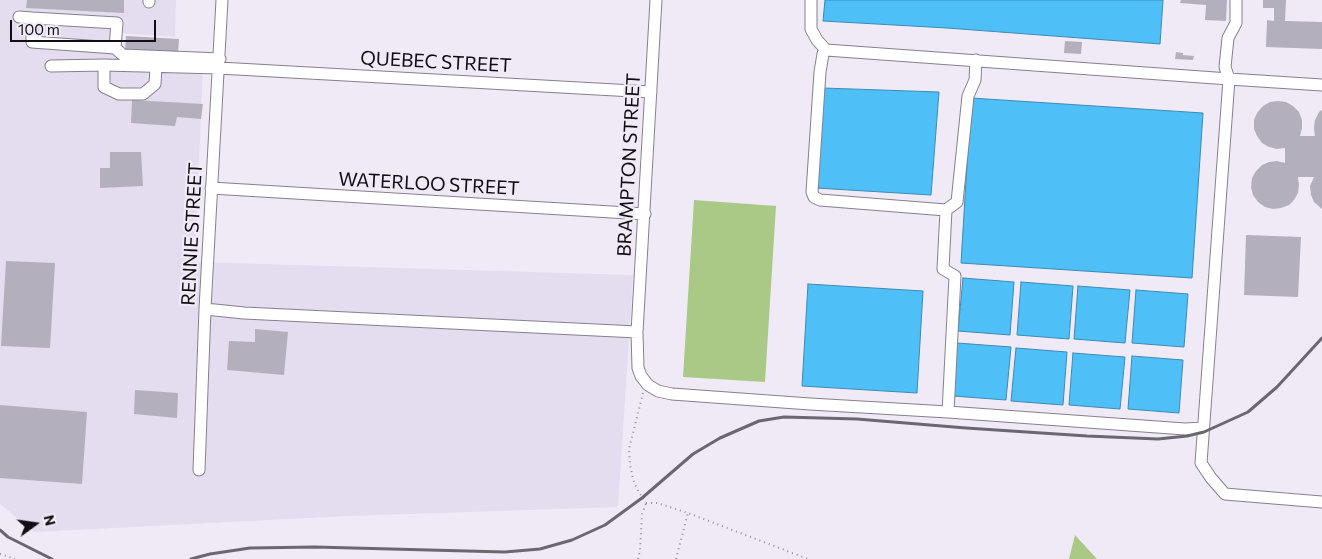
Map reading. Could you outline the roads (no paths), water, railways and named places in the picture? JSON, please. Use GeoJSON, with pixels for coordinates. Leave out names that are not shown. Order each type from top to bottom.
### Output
{"type":"FeatureCollection","features":[{"type":"Feature","properties":{"kind":"street","name":"RENNIE STREET"},"geometry":{"type":"LineString","coordinates":[[199,470],[205,309],[222,0]]}},
{"type":"Feature","properties":{"kind":"street","name":"BRAMPTON STREET"},"geometry":{"type":"LineString","coordinates":[[656,0],[637,332],[638,364],[641,376],[645,382],[658,391],[672,394],[948,412]]}},
{"type":"Feature","properties":{"kind":"street"},"geometry":{"type":"LineString","coordinates":[[811,0],[811,29],[817,40],[826,50],[1322,85]]}},
{"type":"Feature","properties":{"kind":"street"},"geometry":{"type":"LineString","coordinates":[[1236,0],[1236,23],[1228,38],[1224,67],[1230,79],[1201,463],[1210,478],[1225,494],[1322,502]]}},
{"type":"Feature","properties":{"kind":"street"},"geometry":{"type":"LineString","coordinates":[[19,17],[116,23],[115,48]]}},
{"type":"Feature","properties":{"kind":"street"},"geometry":{"type":"LineString","coordinates":[[32,18],[32,42],[115,48],[123,55],[220,63]]}},
{"type":"Feature","properties":{"kind":"street"},"geometry":{"type":"LineString","coordinates":[[826,50],[822,54],[820,72],[812,193],[814,197],[820,200],[946,210],[957,202],[968,96],[975,80],[976,60]]}},
{"type":"Feature","properties":{"kind":"street"},"geometry":{"type":"LineString","coordinates":[[51,66],[156,66],[220,63]]}},
{"type":"Feature","properties":{"kind":"street","name":"QUEBEC STREET"},"geometry":{"type":"LineString","coordinates":[[220,63],[651,92]]}},
{"type":"Feature","properties":{"kind":"street"},"geometry":{"type":"LineString","coordinates":[[104,65],[104,87],[119,94],[142,94],[155,84],[156,66]]}},
{"type":"Feature","properties":{"kind":"street","name":"WATERLOO STREET"},"geometry":{"type":"LineString","coordinates":[[211,188],[645,214]]}},
{"type":"Feature","properties":{"kind":"street"},"geometry":{"type":"LineString","coordinates":[[946,210],[943,269],[955,276],[948,412],[1185,429],[1203,428]]}},
{"type":"Feature","properties":{"kind":"street"},"geometry":{"type":"LineString","coordinates":[[205,309],[244,313],[637,332]]}},
{"type":"Feature","properties":{"kind":"water"},"geometry":{"type":"Polygon","coordinates":[[[825,0],[1163,0],[1160,44],[823,21],[825,0]]]}},
{"type":"Feature","properties":{"kind":"water"},"geometry":{"type":"Polygon","coordinates":[[[823,88],[939,92],[931,195],[816,188],[823,88]]]}},
{"type":"Feature","properties":{"kind":"water"},"geometry":{"type":"Polygon","coordinates":[[[971,98],[1203,113],[1192,278],[961,263],[971,98]]]}},
{"type":"Feature","properties":{"kind":"water"},"geometry":{"type":"Polygon","coordinates":[[[963,278],[1014,282],[1010,335],[958,331],[963,278]]]}},
{"type":"Feature","properties":{"kind":"water"},"geometry":{"type":"Polygon","coordinates":[[[1021,282],[1073,286],[1069,339],[1017,335],[1021,282]]]}},
{"type":"Feature","properties":{"kind":"water"},"geometry":{"type":"Polygon","coordinates":[[[808,284],[923,291],[917,393],[802,386],[808,284]]]}},
{"type":"Feature","properties":{"kind":"water"},"geometry":{"type":"Polygon","coordinates":[[[1078,286],[1130,290],[1125,343],[1074,339],[1078,286]]]}},
{"type":"Feature","properties":{"kind":"water"},"geometry":{"type":"Polygon","coordinates":[[[1136,290],[1188,294],[1184,347],[1132,343],[1136,290]]]}},
{"type":"Feature","properties":{"kind":"water"},"geometry":{"type":"Polygon","coordinates":[[[957,343],[1011,347],[1006,400],[953,396],[957,343]]]}},
{"type":"Feature","properties":{"kind":"water"},"geometry":{"type":"Polygon","coordinates":[[[1016,348],[1067,352],[1063,405],[1011,401],[1016,348]]]}},
{"type":"Feature","properties":{"kind":"water"},"geometry":{"type":"Polygon","coordinates":[[[1073,353],[1125,357],[1120,409],[1069,405],[1073,353]]]}},
{"type":"Feature","properties":{"kind":"water"},"geometry":{"type":"Polygon","coordinates":[[[1132,356],[1183,360],[1179,413],[1128,409],[1132,356]]]}},
{"type":"Feature","properties":{"kind":"railway"},"geometry":{"type":"LineString","coordinates":[[191,559],[250,548],[315,547],[505,552],[540,549],[572,540],[605,525],[642,498],[693,454],[720,438],[759,421],[784,417],[857,419],[1087,436],[1158,439],[1187,436],[1204,432],[1248,412],[1277,387],[1322,338]]}},
{"type":"Feature","properties":{"kind":"railway"},"geometry":{"type":"LineString","coordinates":[[0,530],[8,537],[52,559]]}}]}
